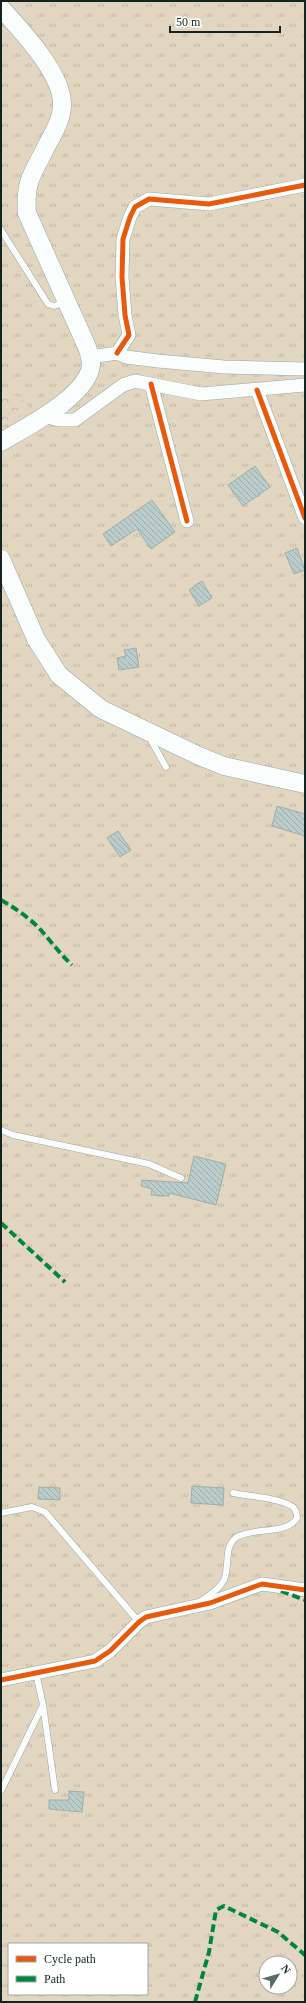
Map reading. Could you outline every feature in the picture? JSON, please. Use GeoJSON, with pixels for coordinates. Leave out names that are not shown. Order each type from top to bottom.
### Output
{"type":"FeatureCollection","features":[{"type":"Feature","properties":{"kind":"main road"},"geometry":{"type":"LineString","coordinates":[[1,8],[20,29],[55,76],[60,91],[62,104],[60,120],[29,180],[26,196],[27,213],[90,357],[91,364],[85,380],[74,394],[43,416],[1,442]]}},
{"type":"Feature","properties":{"kind":"main road"},"geometry":{"type":"LineString","coordinates":[[1,559],[36,639],[58,674],[101,709],[224,766],[305,784]]}},
{"type":"Feature","properties":{"kind":"street"},"geometry":{"type":"LineString","coordinates":[[117,353],[129,335],[125,315],[122,277],[123,239],[135,207],[149,199],[209,204],[305,185]]}},
{"type":"Feature","properties":{"kind":"street"},"geometry":{"type":"LineString","coordinates":[[90,357],[117,353],[158,362],[224,367],[305,369]]}},
{"type":"Feature","properties":{"kind":"street"},"geometry":{"type":"LineString","coordinates":[[43,416],[59,420],[75,420],[122,385],[135,381],[202,394],[305,385]]}},
{"type":"Feature","properties":{"kind":"street"},"geometry":{"type":"LineString","coordinates":[[151,384],[187,521]]}},
{"type":"Feature","properties":{"kind":"street"},"geometry":{"type":"LineString","coordinates":[[257,390],[305,518]]}},
{"type":"Feature","properties":{"kind":"street"},"geometry":{"type":"LineString","coordinates":[[1,1680],[95,1661],[110,1650],[139,1622],[157,1614],[210,1603],[262,1584],[305,1590]]}},
{"type":"Feature","properties":{"kind":"lane"},"geometry":{"type":"LineString","coordinates":[[1,230],[48,304],[54,306],[66,302]]}},
{"type":"Feature","properties":{"kind":"lane"},"geometry":{"type":"LineString","coordinates":[[146,731],[166,767]]}},
{"type":"Feature","properties":{"kind":"lane"},"geometry":{"type":"LineString","coordinates":[[1,1130],[13,1136],[149,1164],[181,1178]]}},
{"type":"Feature","properties":{"kind":"lane"},"geometry":{"type":"LineString","coordinates":[[194,1607],[223,1582],[226,1575],[228,1549],[236,1537],[291,1526],[297,1518],[297,1513],[293,1507],[286,1503],[233,1493]]}},
{"type":"Feature","properties":{"kind":"lane"},"geometry":{"type":"LineString","coordinates":[[1,1513],[32,1507],[45,1512],[139,1622]]}},
{"type":"Feature","properties":{"kind":"lane"},"geometry":{"type":"LineString","coordinates":[[36,1673],[43,1705],[55,1790]]}},
{"type":"Feature","properties":{"kind":"lane"},"geometry":{"type":"LineString","coordinates":[[1,1791],[43,1705]]}},
{"type":"Feature","properties":{"kind":"green space"},"geometry":{"type":"Polygon","coordinates":[[[1,1],[305,1],[305,2002],[1,2002],[1,1]]]}},
{"type":"Feature","properties":{"kind":"green space"},"geometry":{"type":"Polygon","coordinates":[[[1,392],[20,397],[31,409],[1,426],[1,392]]]}},
{"type":"Feature","properties":{"kind":"building"},"geometry":{"type":"Polygon","coordinates":[[[255,466],[270,487],[243,506],[228,485],[255,466]]]}},
{"type":"Feature","properties":{"kind":"building"},"geometry":{"type":"Polygon","coordinates":[[[152,500],[175,532],[151,549],[137,529],[111,546],[103,534],[152,500]]]}},
{"type":"Feature","properties":{"kind":"building"},"geometry":{"type":"Polygon","coordinates":[[[297,548],[305,570],[294,574],[285,553],[297,548]]]}},
{"type":"Feature","properties":{"kind":"building"},"geometry":{"type":"Polygon","coordinates":[[[202,581],[212,598],[199,606],[189,590],[202,581]]]}},
{"type":"Feature","properties":{"kind":"building"},"geometry":{"type":"Polygon","coordinates":[[[136,648],[139,667],[119,670],[117,658],[126,656],[124,650],[136,648]]]}},
{"type":"Feature","properties":{"kind":"building"},"geometry":{"type":"Polygon","coordinates":[[[277,806],[305,814],[305,836],[272,826],[277,806]]]}},
{"type":"Feature","properties":{"kind":"building"},"geometry":{"type":"Polygon","coordinates":[[[118,831],[131,850],[120,857],[107,838],[118,831]]]}},
{"type":"Feature","properties":{"kind":"building"},"geometry":{"type":"Polygon","coordinates":[[[194,1156],[226,1164],[216,1205],[169,1193],[169,1196],[151,1195],[152,1189],[141,1186],[142,1180],[188,1183],[194,1156]]]}},
{"type":"Feature","properties":{"kind":"building"},"geometry":{"type":"Polygon","coordinates":[[[192,1486],[224,1488],[223,1505],[191,1503],[192,1486]]]}},
{"type":"Feature","properties":{"kind":"building"},"geometry":{"type":"Polygon","coordinates":[[[39,1487],[60,1488],[60,1500],[38,1499],[39,1487]]]}},
{"type":"Feature","properties":{"kind":"building"},"geometry":{"type":"Polygon","coordinates":[[[69,1791],[84,1792],[82,1812],[49,1809],[49,1800],[69,1800],[69,1791]]]}},
{"type":"Feature","properties":{"kind":"marked path"},"geometry":{"type":"LineString","coordinates":[[1,900],[35,924],[72,965]]}},
{"type":"Feature","properties":{"kind":"marked path"},"geometry":{"type":"LineString","coordinates":[[1,1223],[65,1282]]}},
{"type":"Feature","properties":{"kind":"marked path"},"geometry":{"type":"LineString","coordinates":[[281,1591],[305,1600]]}},
{"type":"Feature","properties":{"kind":"marked path"},"geometry":{"type":"LineString","coordinates":[[195,2002],[209,1952],[216,1910],[224,1906],[278,1932],[305,1955]]}},
{"type":"Feature","properties":{"kind":"cycle path"},"geometry":{"type":"LineString","coordinates":[[117,353],[129,335],[125,315],[122,277],[123,239],[135,207],[149,199],[209,204],[305,185]]}},
{"type":"Feature","properties":{"kind":"cycle path"},"geometry":{"type":"LineString","coordinates":[[151,384],[187,521]]}},
{"type":"Feature","properties":{"kind":"cycle path"},"geometry":{"type":"LineString","coordinates":[[257,390],[305,518]]}},
{"type":"Feature","properties":{"kind":"cycle path"},"geometry":{"type":"LineString","coordinates":[[1,1680],[95,1661],[110,1651],[146,1617],[210,1603],[262,1584],[305,1590]]}}]}
